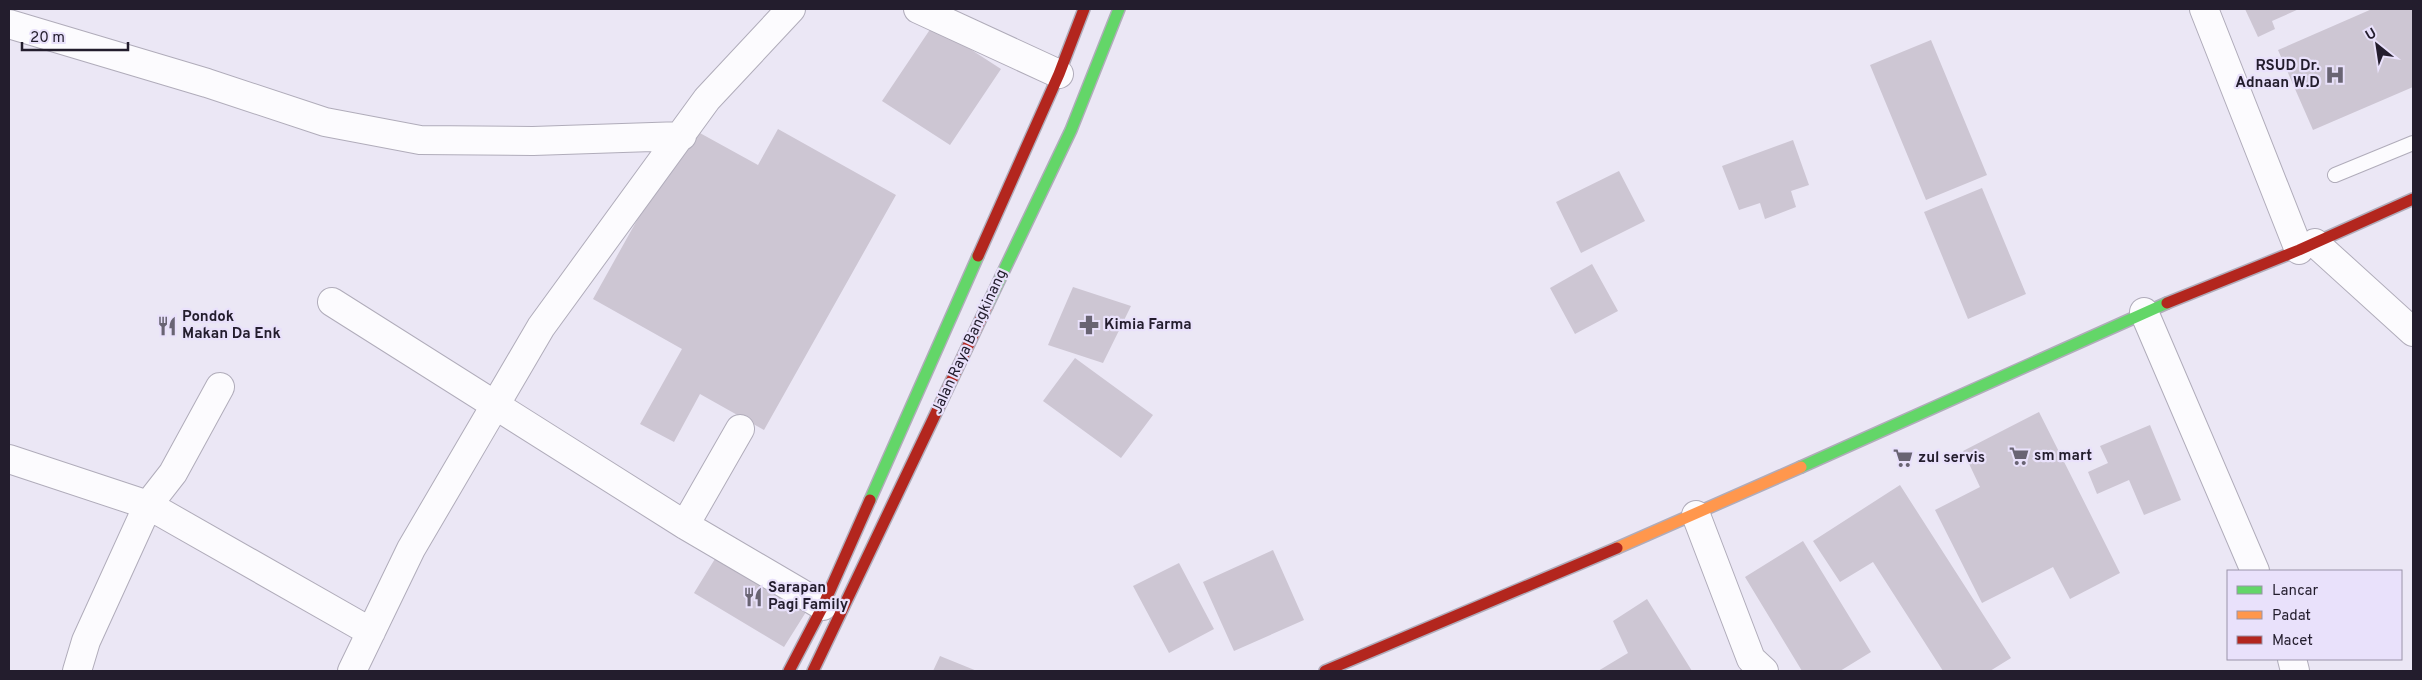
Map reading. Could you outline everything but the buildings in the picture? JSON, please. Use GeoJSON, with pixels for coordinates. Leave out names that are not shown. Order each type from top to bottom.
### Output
{"type":"FeatureCollection","features":[{"type":"Feature","properties":{"kind":"main road","name":"Jalan Raya Bangkinang"},"geometry":{"type":"LineString","coordinates":[[789,671],[823,606],[1059,74],[1084,9]]}},
{"type":"Feature","properties":{"kind":"main road","name":"Jalan Raya Bangkinang"},"geometry":{"type":"LineString","coordinates":[[813,671],[1071,130],[1119,9]]}},
{"type":"Feature","properties":{"kind":"main road"},"geometry":{"type":"LineString","coordinates":[[1338,669],[1696,515],[2144,312],[2307,247],[2413,199]]}},
{"type":"Feature","properties":{"kind":"street"},"geometry":{"type":"LineString","coordinates":[[352,671],[411,549],[541,327],[682,136],[707,98],[791,9]]}},
{"type":"Feature","properties":{"kind":"street"},"geometry":{"type":"LineString","coordinates":[[918,9],[1059,74]]}},
{"type":"Feature","properties":{"kind":"street"},"geometry":{"type":"LineString","coordinates":[[2204,9],[2307,247],[2413,332]]}},
{"type":"Feature","properties":{"kind":"street"},"geometry":{"type":"LineString","coordinates":[[9,24],[207,83],[325,122],[420,140],[533,141],[682,136]]}},
{"type":"Feature","properties":{"kind":"street"},"geometry":{"type":"LineString","coordinates":[[332,302],[685,525],[823,606]]}},
{"type":"Feature","properties":{"kind":"street"},"geometry":{"type":"LineString","coordinates":[[2144,312],[2255,570]]}},
{"type":"Feature","properties":{"kind":"street"},"geometry":{"type":"LineString","coordinates":[[76,671],[86,641],[148,505],[173,473],[220,387]]}},
{"type":"Feature","properties":{"kind":"street"},"geometry":{"type":"LineString","coordinates":[[685,525],[740,429]]}},
{"type":"Feature","properties":{"kind":"street"},"geometry":{"type":"LineString","coordinates":[[9,459],[148,505],[371,632]]}},
{"type":"Feature","properties":{"kind":"street"},"geometry":{"type":"LineString","coordinates":[[1696,515],[1751,660],[1764,671]]}},
{"type":"Feature","properties":{"kind":"lane"},"geometry":{"type":"LineString","coordinates":[[2335,175],[2413,143]]}},
{"type":"Feature","properties":{"kind":"traffic: fast"},"geometry":{"type":"LineString","coordinates":[[987,306],[1071,130],[1119,9]]}},
{"type":"Feature","properties":{"kind":"traffic: fast"},"geometry":{"type":"LineString","coordinates":[[870,500],[978,256]]}},
{"type":"Feature","properties":{"kind":"traffic: fast"},"geometry":{"type":"LineString","coordinates":[[1801,467],[2167,303]]}},
{"type":"Feature","properties":{"kind":"traffic: slow"},"geometry":{"type":"LineString","coordinates":[[1617,548],[1801,467]]}},
{"type":"Feature","properties":{"kind":"traffic: jam"},"geometry":{"type":"LineString","coordinates":[[978,256],[1059,74],[1084,9]]}},
{"type":"Feature","properties":{"kind":"traffic: jam"},"geometry":{"type":"LineString","coordinates":[[2167,303],[2299,250],[2413,199]]}},
{"type":"Feature","properties":{"kind":"traffic: jam"},"geometry":{"type":"LineString","coordinates":[[813,671],[987,306]]}},
{"type":"Feature","properties":{"kind":"traffic: jam"},"geometry":{"type":"LineString","coordinates":[[789,671],[823,606],[870,500]]}},
{"type":"Feature","properties":{"kind":"traffic: jam"},"geometry":{"type":"LineString","coordinates":[[1325,671],[1617,548]]}},
{"type":"Feature","properties":{"kind":"place","name":"RSUD Dr. Adnaan W.D"},"geometry":{"type":"Point","coordinates":[2335,75]}},
{"type":"Feature","properties":{"kind":"place","name":"Kimia Farma"},"geometry":{"type":"Point","coordinates":[1089,325]}},
{"type":"Feature","properties":{"kind":"place","name":"Pondok Makan Da Enk"},"geometry":{"type":"Point","coordinates":[167,326]}},
{"type":"Feature","properties":{"kind":"place","name":"sm mart"},"geometry":{"type":"Point","coordinates":[2019,456]}},
{"type":"Feature","properties":{"kind":"place","name":"zul servis"},"geometry":{"type":"Point","coordinates":[1903,458]}},
{"type":"Feature","properties":{"kind":"place","name":"Sarapan Pagi Family"},"geometry":{"type":"Point","coordinates":[753,597]}}]}
